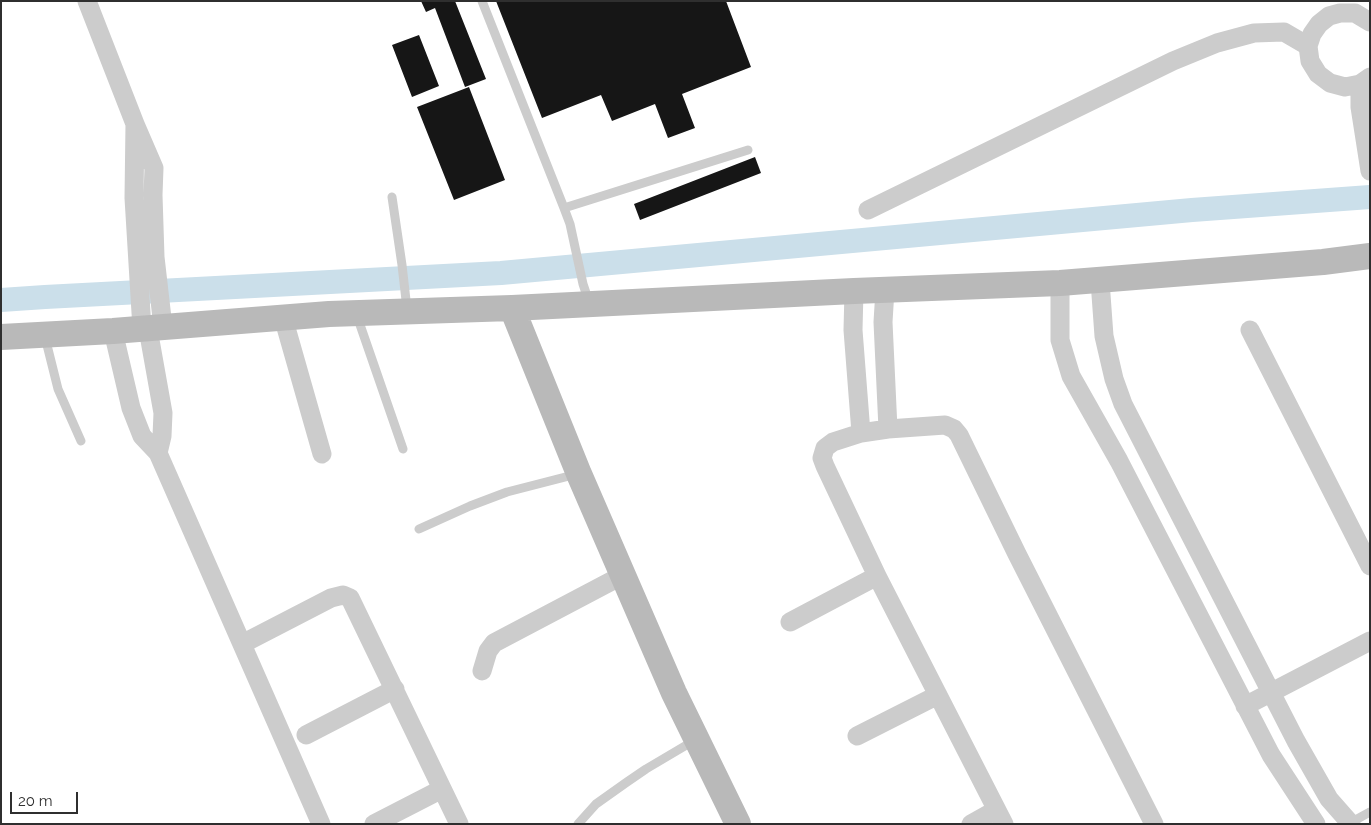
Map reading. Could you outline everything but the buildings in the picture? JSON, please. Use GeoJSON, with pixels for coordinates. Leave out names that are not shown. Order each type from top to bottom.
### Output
{"type":"FeatureCollection","features":[{"type":"Feature","properties":{"kind":"street"},"geometry":{"type":"LineString","coordinates":[[87,1],[135,124],[134,192],[146,255],[151,320],[163,413],[162,436],[158,454]]}},
{"type":"Feature","properties":{"kind":"street"},"geometry":{"type":"LineString","coordinates":[[1370,22],[1355,13],[1338,7],[1318,24],[1308,46],[1310,61],[1318,74],[1330,83],[1345,87],[1365,81],[1360,107],[1370,171]]}},
{"type":"Feature","properties":{"kind":"street"},"geometry":{"type":"LineString","coordinates":[[868,210],[1173,61],[1217,43],[1254,33],[1284,32],[1308,46]]}},
{"type":"Feature","properties":{"kind":"street"},"geometry":{"type":"LineString","coordinates":[[1,337],[113,331],[151,320],[283,318],[356,313],[406,305],[512,308],[587,294],[854,292],[1060,284],[1322,262],[1370,256]]}},
{"type":"Feature","properties":{"kind":"street"},"geometry":{"type":"LineString","coordinates":[[1100,281],[1104,336],[1114,379],[1123,404],[1296,741],[1329,799],[1351,823]]}},
{"type":"Feature","properties":{"kind":"street"},"geometry":{"type":"LineString","coordinates":[[1060,284],[1060,340],[1071,376],[1119,461],[1271,755],[1316,824]]}},
{"type":"Feature","properties":{"kind":"street"},"geometry":{"type":"LineString","coordinates":[[885,290],[883,322],[888,429]]}},
{"type":"Feature","properties":{"kind":"street"},"geometry":{"type":"LineString","coordinates":[[854,292],[853,330],[861,433]]}},
{"type":"Feature","properties":{"kind":"street"},"geometry":{"type":"LineString","coordinates":[[512,308],[579,474],[695,740],[738,824]]}},
{"type":"Feature","properties":{"kind":"street"},"geometry":{"type":"LineString","coordinates":[[283,318],[322,454]]}},
{"type":"Feature","properties":{"kind":"street"},"geometry":{"type":"LineString","coordinates":[[1250,330],[1370,566]]}},
{"type":"Feature","properties":{"kind":"street"},"geometry":{"type":"LineString","coordinates":[[113,331],[131,408],[142,436],[158,454],[321,824]]}},
{"type":"Feature","properties":{"kind":"street"},"geometry":{"type":"LineString","coordinates":[[1095,419],[1123,404]]}},
{"type":"Feature","properties":{"kind":"street"},"geometry":{"type":"LineString","coordinates":[[971,824],[1000,817],[877,576],[822,458],[825,448],[833,442],[861,433],[946,425],[960,435],[1154,824]]}},
{"type":"Feature","properties":{"kind":"street"},"geometry":{"type":"LineString","coordinates":[[482,671],[488,651],[494,644],[623,575]]}},
{"type":"Feature","properties":{"kind":"street"},"geometry":{"type":"LineString","coordinates":[[790,622],[877,576]]}},
{"type":"Feature","properties":{"kind":"street"},"geometry":{"type":"LineString","coordinates":[[242,644],[331,598],[343,595],[350,598],[459,824]]}},
{"type":"Feature","properties":{"kind":"street"},"geometry":{"type":"LineString","coordinates":[[1245,706],[1370,641]]}},
{"type":"Feature","properties":{"kind":"street"},"geometry":{"type":"LineString","coordinates":[[306,735],[395,689]]}},
{"type":"Feature","properties":{"kind":"street"},"geometry":{"type":"LineString","coordinates":[[857,736],[938,695]]}},
{"type":"Feature","properties":{"kind":"street"},"geometry":{"type":"LineString","coordinates":[[374,824],[442,789]]}},
{"type":"Feature","properties":{"kind":"lane"},"geometry":{"type":"LineString","coordinates":[[482,1],[570,224],[587,294]]}},
{"type":"Feature","properties":{"kind":"lane"},"geometry":{"type":"LineString","coordinates":[[564,208],[748,150]]}},
{"type":"Feature","properties":{"kind":"lane"},"geometry":{"type":"LineString","coordinates":[[392,197],[406,305]]}},
{"type":"Feature","properties":{"kind":"lane"},"geometry":{"type":"LineString","coordinates":[[356,313],[403,449]]}},
{"type":"Feature","properties":{"kind":"lane"},"geometry":{"type":"LineString","coordinates":[[44,335],[58,389],[82,441]]}},
{"type":"Feature","properties":{"kind":"lane"},"geometry":{"type":"LineString","coordinates":[[419,529],[507,492],[579,474]]}},
{"type":"Feature","properties":{"kind":"lane"},"geometry":{"type":"LineString","coordinates":[[578,824],[596,804],[646,768],[695,740]]}},
{"type":"Feature","properties":{"kind":"lane"},"geometry":{"type":"LineString","coordinates":[[1351,823],[1370,812]]}},
{"type":"Feature","properties":{"kind":"waterway"},"geometry":{"type":"LineString","coordinates":[[1,300],[501,273],[1192,210],[1370,197]]}}]}
